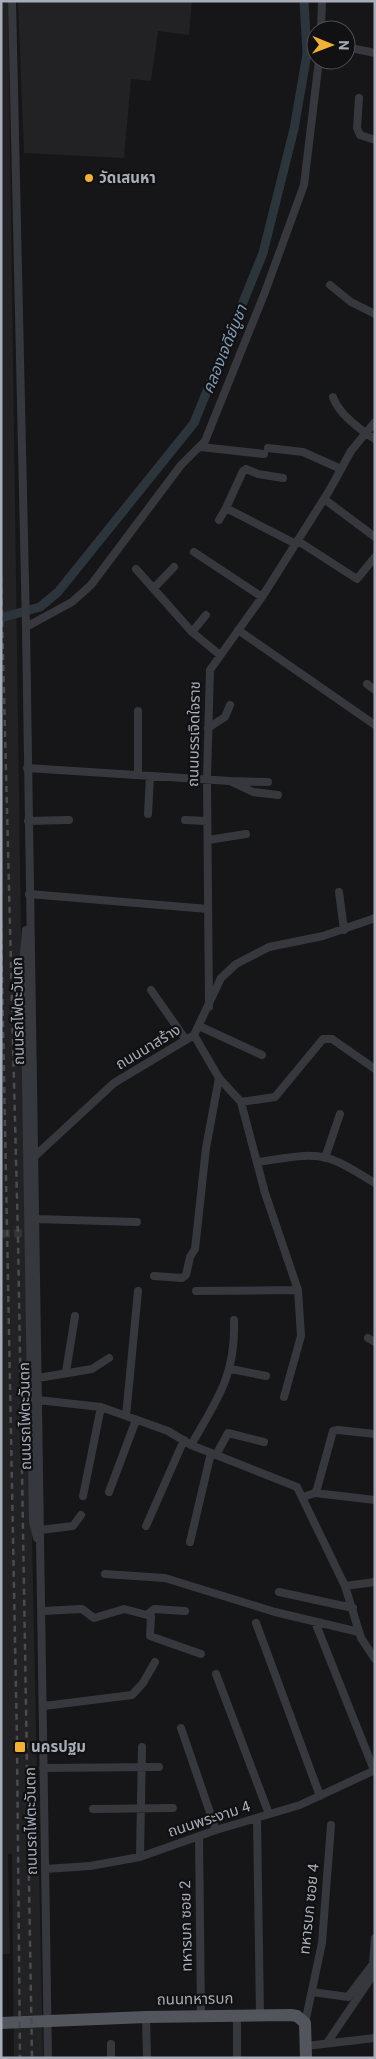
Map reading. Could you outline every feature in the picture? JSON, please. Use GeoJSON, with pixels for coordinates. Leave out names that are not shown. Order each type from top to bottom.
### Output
{"type":"FeatureCollection","features":[{"type":"Feature","properties":{"kind":"main road","name":"ถนนทหารบก"},"geometry":{"type":"LineString","coordinates":[[1,2023],[260,2014],[297,2016],[305,2023]]}},
{"type":"Feature","properties":{"kind":"main road"},"geometry":{"type":"LineString","coordinates":[[305,2023],[306,2052]]}},
{"type":"Feature","properties":{"kind":"street","name":"ถนนรถไฟตะวันตก"},"geometry":{"type":"LineString","coordinates":[[12,1],[26,627],[48,2058]]}},
{"type":"Feature","properties":{"kind":"street"},"geometry":{"type":"LineString","coordinates":[[321,20],[322,1]]}},
{"type":"Feature","properties":{"kind":"street"},"geometry":{"type":"LineString","coordinates":[[356,49],[375,54]]}},
{"type":"Feature","properties":{"kind":"street"},"geometry":{"type":"LineString","coordinates":[[26,627],[72,602],[91,585],[181,465],[201,447],[209,432],[265,292],[304,185],[318,70]]}},
{"type":"Feature","properties":{"kind":"street"},"geometry":{"type":"LineString","coordinates":[[359,98],[357,128],[360,135],[375,140]]}},
{"type":"Feature","properties":{"kind":"street"},"geometry":{"type":"LineString","coordinates":[[330,285],[351,302],[375,314]]}},
{"type":"Feature","properties":{"kind":"street"},"geometry":{"type":"LineString","coordinates":[[333,397],[335,404],[365,433],[375,439]]}},
{"type":"Feature","properties":{"kind":"street","name":"ถนนบรรเจิดใจราช"},"geometry":{"type":"LineString","coordinates":[[208,1007],[207,779],[209,673],[262,597],[341,469],[365,433],[375,422]]}},
{"type":"Feature","properties":{"kind":"street"},"geometry":{"type":"LineString","coordinates":[[201,447],[303,452],[341,469]]}},
{"type":"Feature","properties":{"kind":"street"},"geometry":{"type":"LineString","coordinates":[[220,520],[243,471],[246,469],[258,474],[283,478]]}},
{"type":"Feature","properties":{"kind":"street"},"geometry":{"type":"LineString","coordinates":[[324,499],[375,537]]}},
{"type":"Feature","properties":{"kind":"street"},"geometry":{"type":"LineString","coordinates":[[226,508],[297,542],[357,579],[375,557]]}},
{"type":"Feature","properties":{"kind":"street"},"geometry":{"type":"LineString","coordinates":[[194,552],[262,597]]}},
{"type":"Feature","properties":{"kind":"street"},"geometry":{"type":"LineString","coordinates":[[154,588],[174,567]]}},
{"type":"Feature","properties":{"kind":"street"},"geometry":{"type":"LineString","coordinates":[[136,569],[192,632],[220,655]]}},
{"type":"Feature","properties":{"kind":"street"},"geometry":{"type":"LineString","coordinates":[[192,632],[206,615]]}},
{"type":"Feature","properties":{"kind":"street"},"geometry":{"type":"LineString","coordinates":[[238,630],[375,725]]}},
{"type":"Feature","properties":{"kind":"street"},"geometry":{"type":"LineString","coordinates":[[367,684],[375,690]]}},
{"type":"Feature","properties":{"kind":"street"},"geometry":{"type":"LineString","coordinates":[[208,728],[225,717],[230,704]]}},
{"type":"Feature","properties":{"kind":"street"},"geometry":{"type":"LineString","coordinates":[[138,711],[138,775]]}},
{"type":"Feature","properties":{"kind":"street"},"geometry":{"type":"LineString","coordinates":[[27,768],[268,782]]}},
{"type":"Feature","properties":{"kind":"street"},"geometry":{"type":"LineString","coordinates":[[148,814],[150,776]]}},
{"type":"Feature","properties":{"kind":"street"},"geometry":{"type":"LineString","coordinates":[[230,781],[252,792],[278,795]]}},
{"type":"Feature","properties":{"kind":"street"},"geometry":{"type":"LineString","coordinates":[[28,821],[70,820]]}},
{"type":"Feature","properties":{"kind":"street"},"geometry":{"type":"LineString","coordinates":[[185,820],[208,821]]}},
{"type":"Feature","properties":{"kind":"street"},"geometry":{"type":"LineString","coordinates":[[208,840],[246,834]]}},
{"type":"Feature","properties":{"kind":"street"},"geometry":{"type":"LineString","coordinates":[[339,892],[344,930]]}},
{"type":"Feature","properties":{"kind":"street"},"geometry":{"type":"LineString","coordinates":[[29,894],[208,909]]}},
{"type":"Feature","properties":{"kind":"street"},"geometry":{"type":"LineString","coordinates":[[30,908],[24,954],[26,1233],[33,1522],[40,1548]]}},
{"type":"Feature","properties":{"kind":"street","name":"ถนนนาสร้าง"},"geometry":{"type":"LineString","coordinates":[[34,1156],[114,1083],[194,1035],[221,978],[236,964],[269,947],[344,930],[375,918]]}},
{"type":"Feature","properties":{"kind":"street"},"geometry":{"type":"LineString","coordinates":[[151,990],[186,1040]]}},
{"type":"Feature","properties":{"kind":"street"},"geometry":{"type":"LineString","coordinates":[[199,1026],[262,1055]]}},
{"type":"Feature","properties":{"kind":"street"},"geometry":{"type":"LineString","coordinates":[[194,1035],[220,1078],[241,1102],[265,1192],[298,1290],[301,1336],[284,1398]]}},
{"type":"Feature","properties":{"kind":"street"},"geometry":{"type":"LineString","coordinates":[[241,1102],[275,1097],[323,1039],[332,1038],[375,1069]]}},
{"type":"Feature","properties":{"kind":"street"},"geometry":{"type":"LineString","coordinates":[[154,1276],[182,1278],[186,1275],[190,1257],[195,1249],[206,1148],[220,1078]]}},
{"type":"Feature","properties":{"kind":"street"},"geometry":{"type":"LineString","coordinates":[[325,1158],[340,1114]]}},
{"type":"Feature","properties":{"kind":"street"},"geometry":{"type":"LineString","coordinates":[[258,1162],[308,1156],[325,1158],[333,1160],[375,1183]]}},
{"type":"Feature","properties":{"kind":"street"},"geometry":{"type":"LineString","coordinates":[[34,1219],[136,1222]]}},
{"type":"Feature","properties":{"kind":"street"},"geometry":{"type":"LineString","coordinates":[[196,1291],[298,1290]]}},
{"type":"Feature","properties":{"kind":"street"},"geometry":{"type":"LineString","coordinates":[[126,1416],[138,1291]]}},
{"type":"Feature","properties":{"kind":"street"},"geometry":{"type":"LineString","coordinates":[[66,1372],[75,1316]]}},
{"type":"Feature","properties":{"kind":"street"},"geometry":{"type":"LineString","coordinates":[[191,1445],[225,1386],[231,1370],[235,1338],[234,1320]]}},
{"type":"Feature","properties":{"kind":"street"},"geometry":{"type":"LineString","coordinates":[[38,1378],[92,1369],[109,1358]]}},
{"type":"Feature","properties":{"kind":"street"},"geometry":{"type":"LineString","coordinates":[[231,1370],[266,1376]]}},
{"type":"Feature","properties":{"kind":"street"},"geometry":{"type":"LineString","coordinates":[[38,1400],[101,1407],[168,1431],[191,1445],[295,1485],[303,1497],[345,1586],[359,1632],[375,1659]]}},
{"type":"Feature","properties":{"kind":"street"},"geometry":{"type":"LineString","coordinates":[[83,1496],[101,1407]]}},
{"type":"Feature","properties":{"kind":"street"},"geometry":{"type":"LineString","coordinates":[[109,1492],[136,1420]]}},
{"type":"Feature","properties":{"kind":"street"},"geometry":{"type":"LineString","coordinates":[[314,1493],[333,1431],[375,1434]]}},
{"type":"Feature","properties":{"kind":"street"},"geometry":{"type":"LineString","coordinates":[[190,1542],[214,1454],[228,1433],[264,1442]]}},
{"type":"Feature","properties":{"kind":"street"},"geometry":{"type":"LineString","coordinates":[[146,1526],[184,1440]]}},
{"type":"Feature","properties":{"kind":"street"},"geometry":{"type":"LineString","coordinates":[[303,1497],[314,1493],[375,1500]]}},
{"type":"Feature","properties":{"kind":"street"},"geometry":{"type":"LineString","coordinates":[[40,1530],[73,1526],[81,1515]]}},
{"type":"Feature","properties":{"kind":"street"},"geometry":{"type":"LineString","coordinates":[[105,1574],[166,1578],[275,1612],[359,1632]]}},
{"type":"Feature","properties":{"kind":"street"},"geometry":{"type":"LineString","coordinates":[[345,1586],[375,1582]]}},
{"type":"Feature","properties":{"kind":"street"},"geometry":{"type":"LineString","coordinates":[[279,1592],[352,1608]]}},
{"type":"Feature","properties":{"kind":"street"},"geometry":{"type":"LineString","coordinates":[[42,1611],[79,1609],[94,1618],[124,1609],[148,1614],[152,1618],[150,1636],[201,1654]]}},
{"type":"Feature","properties":{"kind":"street"},"geometry":{"type":"LineString","coordinates":[[148,1614],[154,1609],[185,1611]]}},
{"type":"Feature","properties":{"kind":"street"},"geometry":{"type":"LineString","coordinates":[[315,1622],[374,1770]]}},
{"type":"Feature","properties":{"kind":"street"},"geometry":{"type":"LineString","coordinates":[[256,1623],[320,1796]]}},
{"type":"Feature","properties":{"kind":"street"},"geometry":{"type":"LineString","coordinates":[[44,1706],[132,1695],[155,1662]]}},
{"type":"Feature","properties":{"kind":"street"},"geometry":{"type":"LineString","coordinates":[[216,1674],[269,1814]]}},
{"type":"Feature","properties":{"kind":"street"},"geometry":{"type":"LineString","coordinates":[[180,1728],[216,1830]]}},
{"type":"Feature","properties":{"kind":"street"},"geometry":{"type":"LineString","coordinates":[[140,1858],[142,1747]]}},
{"type":"Feature","properties":{"kind":"street"},"geometry":{"type":"LineString","coordinates":[[43,1768],[141,1766],[159,1768]]}},
{"type":"Feature","properties":{"kind":"street","name":"ถนนพระงาม 4"},"geometry":{"type":"LineString","coordinates":[[45,1869],[90,1866],[140,1858],[216,1830],[300,1805],[374,1770]]}},
{"type":"Feature","properties":{"kind":"street"},"geometry":{"type":"LineString","coordinates":[[93,1809],[140,1810],[172,1808]]}},
{"type":"Feature","properties":{"kind":"street"},"geometry":{"type":"LineString","coordinates":[[257,1818],[260,2014]]}},
{"type":"Feature","properties":{"kind":"street","name":"ทหารบก ซอย 4"},"geometry":{"type":"LineString","coordinates":[[305,2023],[322,1943],[331,1825]]}},
{"type":"Feature","properties":{"kind":"street","name":"ทหารบก ซอย 2"},"geometry":{"type":"LineString","coordinates":[[199,1836],[201,2015]]}},
{"type":"Feature","properties":{"kind":"street"},"geometry":{"type":"LineString","coordinates":[[312,1992],[348,1997],[373,1964],[375,1938]]}},
{"type":"Feature","properties":{"kind":"street"},"geometry":{"type":"LineString","coordinates":[[327,2043],[375,1972]]}},
{"type":"Feature","properties":{"kind":"street"},"geometry":{"type":"LineString","coordinates":[[237,2015],[238,2058]]}},
{"type":"Feature","properties":{"kind":"street"},"geometry":{"type":"LineString","coordinates":[[146,2017],[147,2058]]}},
{"type":"Feature","properties":{"kind":"street"},"geometry":{"type":"LineString","coordinates":[[306,2052],[327,2043],[375,2038]]}},
{"type":"Feature","properties":{"kind":"street"},"geometry":{"type":"LineString","coordinates":[[111,2044],[111,2058]]}},
{"type":"Feature","properties":{"kind":"shaded area"},"geometry":{"type":"Polygon","coordinates":[[[1,1],[8,1],[24,1155],[43,2058],[14,2058],[12,1854],[8,1854],[10,1954],[1,1954],[1,1]]]}},
{"type":"Feature","properties":{"kind":"shaded area"},"geometry":{"type":"Polygon","coordinates":[[[18,1],[192,1],[189,35],[158,31],[151,81],[131,79],[124,158],[24,153],[18,1]]]}},
{"type":"Feature","properties":{"kind":"waterway","name":"คลองเจดีย์บูชา"},"geometry":{"type":"LineString","coordinates":[[1,618],[40,607],[58,592],[194,423],[263,253],[294,129],[307,54],[304,1]]}},
{"type":"Feature","properties":{"kind":"tunnel"},"geometry":{"type":"LineString","coordinates":[[2,1234],[23,1233]]}},
{"type":"Feature","properties":{"kind":"railway"},"geometry":{"type":"LineString","coordinates":[[1,577],[18,1237],[32,2058]]}},
{"type":"Feature","properties":{"kind":"railway"},"geometry":{"type":"LineString","coordinates":[[1,922],[17,1742],[20,2058]]}},
{"type":"Feature","properties":{"kind":"place","name":"วัดเสนหา"},"geometry":{"type":"Point","coordinates":[89,178]}},
{"type":"Feature","properties":{"kind":"place","name":"นครปฐม"},"geometry":{"type":"Point","coordinates":[20,1747]}}]}
